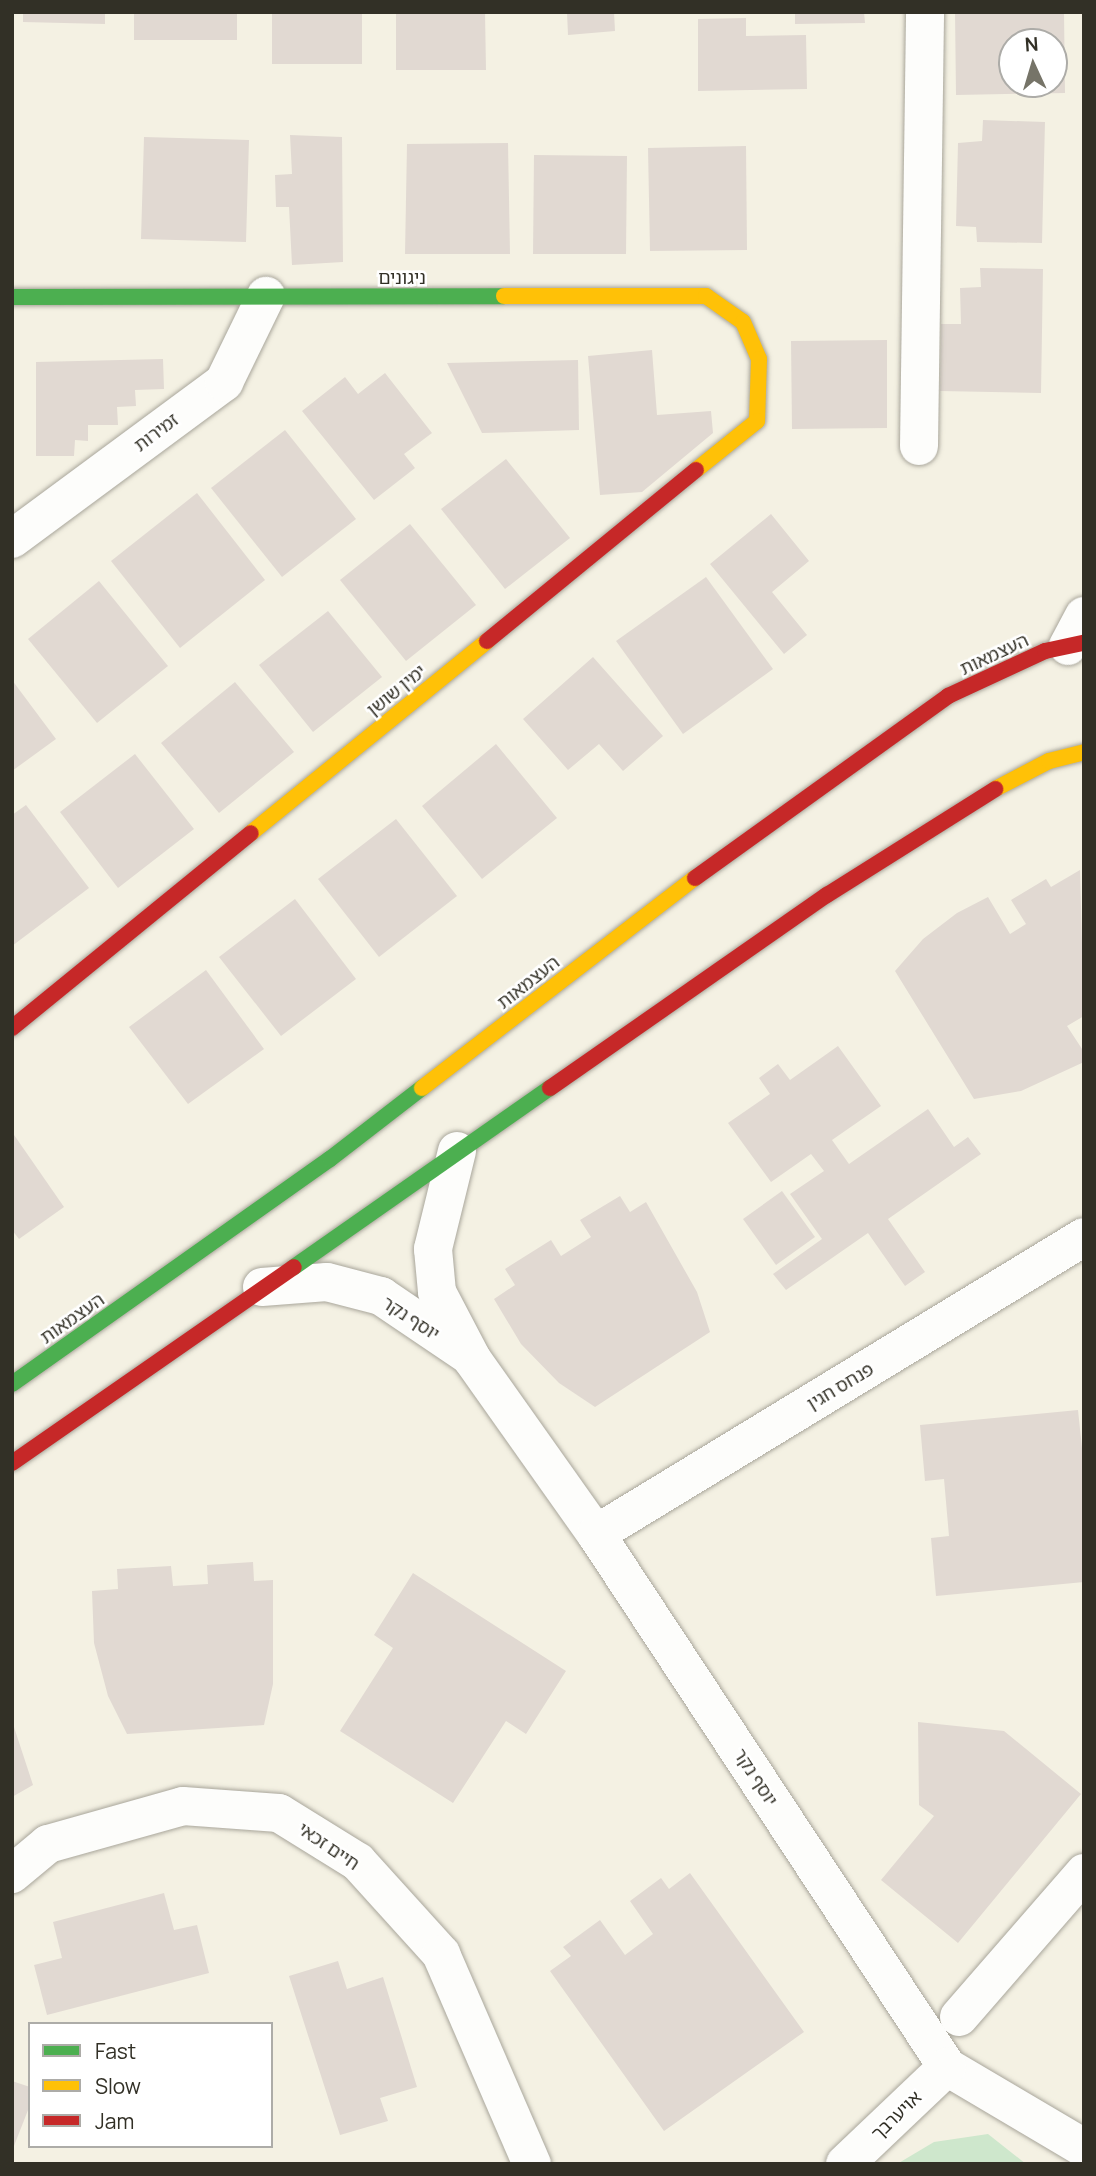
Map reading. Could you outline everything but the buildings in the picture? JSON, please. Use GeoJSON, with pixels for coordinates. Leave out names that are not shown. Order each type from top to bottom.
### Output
{"type":"FeatureCollection","features":[{"type":"Feature","properties":{"kind":"main road","name":"ניגונים"},"geometry":{"type":"LineString","coordinates":[[12,297],[706,296],[743,322],[760,359]]}},
{"type":"Feature","properties":{"kind":"main road","name":"ימין שושן"},"geometry":{"type":"LineString","coordinates":[[12,1028],[757,421],[760,359]]}},
{"type":"Feature","properties":{"kind":"main road","name":"העצמאות"},"geometry":{"type":"LineString","coordinates":[[12,1384],[330,1159],[741,842],[948,696],[1078,635]]}},
{"type":"Feature","properties":{"kind":"main road"},"geometry":{"type":"LineString","coordinates":[[12,1463],[827,895],[982,795],[1049,761],[1084,752]]}},
{"type":"Feature","properties":{"kind":"street"},"geometry":{"type":"LineString","coordinates":[[919,446],[925,12]]}},
{"type":"Feature","properties":{"kind":"street","name":"זמירות"},"geometry":{"type":"LineString","coordinates":[[12,539],[223,382],[266,296]]}},
{"type":"Feature","properties":{"kind":"street","name":"יוסף נקר"},"geometry":{"type":"LineString","coordinates":[[457,1151],[433,1249],[437,1292],[472,1359],[596,1534],[947,2067],[1084,2148]]}},
{"type":"Feature","properties":{"kind":"street","name":"פנחס חגין"},"geometry":{"type":"LineString","coordinates":[[596,1534],[1084,1237]]}},
{"type":"Feature","properties":{"kind":"street","name":"יוסף נקר"},"geometry":{"type":"LineString","coordinates":[[262,1287],[327,1282],[381,1296],[472,1359]]}},
{"type":"Feature","properties":{"kind":"street","name":"חיים זכאי"},"geometry":{"type":"LineString","coordinates":[[12,1874],[48,1844],[183,1806],[279,1813],[358,1862],[441,1954],[532,2164]]}},
{"type":"Feature","properties":{"kind":"street"},"geometry":{"type":"LineString","coordinates":[[959,2017],[1084,1872]]}},
{"type":"Feature","properties":{"kind":"street","name":"אויערבך"},"geometry":{"type":"LineString","coordinates":[[845,2164],[947,2067]]}},
{"type":"Feature","properties":{"kind":"green space"},"geometry":{"type":"Polygon","coordinates":[[[988,2134],[1026,2164],[897,2164],[934,2142],[988,2134]]]}},
{"type":"Feature","properties":{"kind":"traffic: fast"},"geometry":{"type":"LineString","coordinates":[[12,297],[504,296]]}},
{"type":"Feature","properties":{"kind":"traffic: fast"},"geometry":{"type":"LineString","coordinates":[[12,1384],[330,1159],[422,1088]]}},
{"type":"Feature","properties":{"kind":"traffic: fast"},"geometry":{"type":"LineString","coordinates":[[294,1267],[550,1088]]}},
{"type":"Feature","properties":{"kind":"traffic: slow"},"geometry":{"type":"LineString","coordinates":[[504,296],[706,296],[743,322],[759,359],[757,421],[696,470]]}},
{"type":"Feature","properties":{"kind":"traffic: slow"},"geometry":{"type":"LineString","coordinates":[[251,833],[487,641]]}},
{"type":"Feature","properties":{"kind":"traffic: slow"},"geometry":{"type":"LineString","coordinates":[[995,789],[1049,761],[1084,752]]}},
{"type":"Feature","properties":{"kind":"traffic: slow"},"geometry":{"type":"LineString","coordinates":[[422,1088],[695,878]]}},
{"type":"Feature","properties":{"kind":"traffic: jam"},"geometry":{"type":"LineString","coordinates":[[487,641],[696,470]]}},
{"type":"Feature","properties":{"kind":"traffic: jam"},"geometry":{"type":"LineString","coordinates":[[695,878],[948,696],[1045,651],[1084,643]]}},
{"type":"Feature","properties":{"kind":"traffic: jam"},"geometry":{"type":"LineString","coordinates":[[550,1088],[827,895],[995,789]]}},
{"type":"Feature","properties":{"kind":"traffic: jam"},"geometry":{"type":"LineString","coordinates":[[12,1028],[251,833]]}},
{"type":"Feature","properties":{"kind":"traffic: jam"},"geometry":{"type":"LineString","coordinates":[[12,1463],[294,1267]]}}]}
